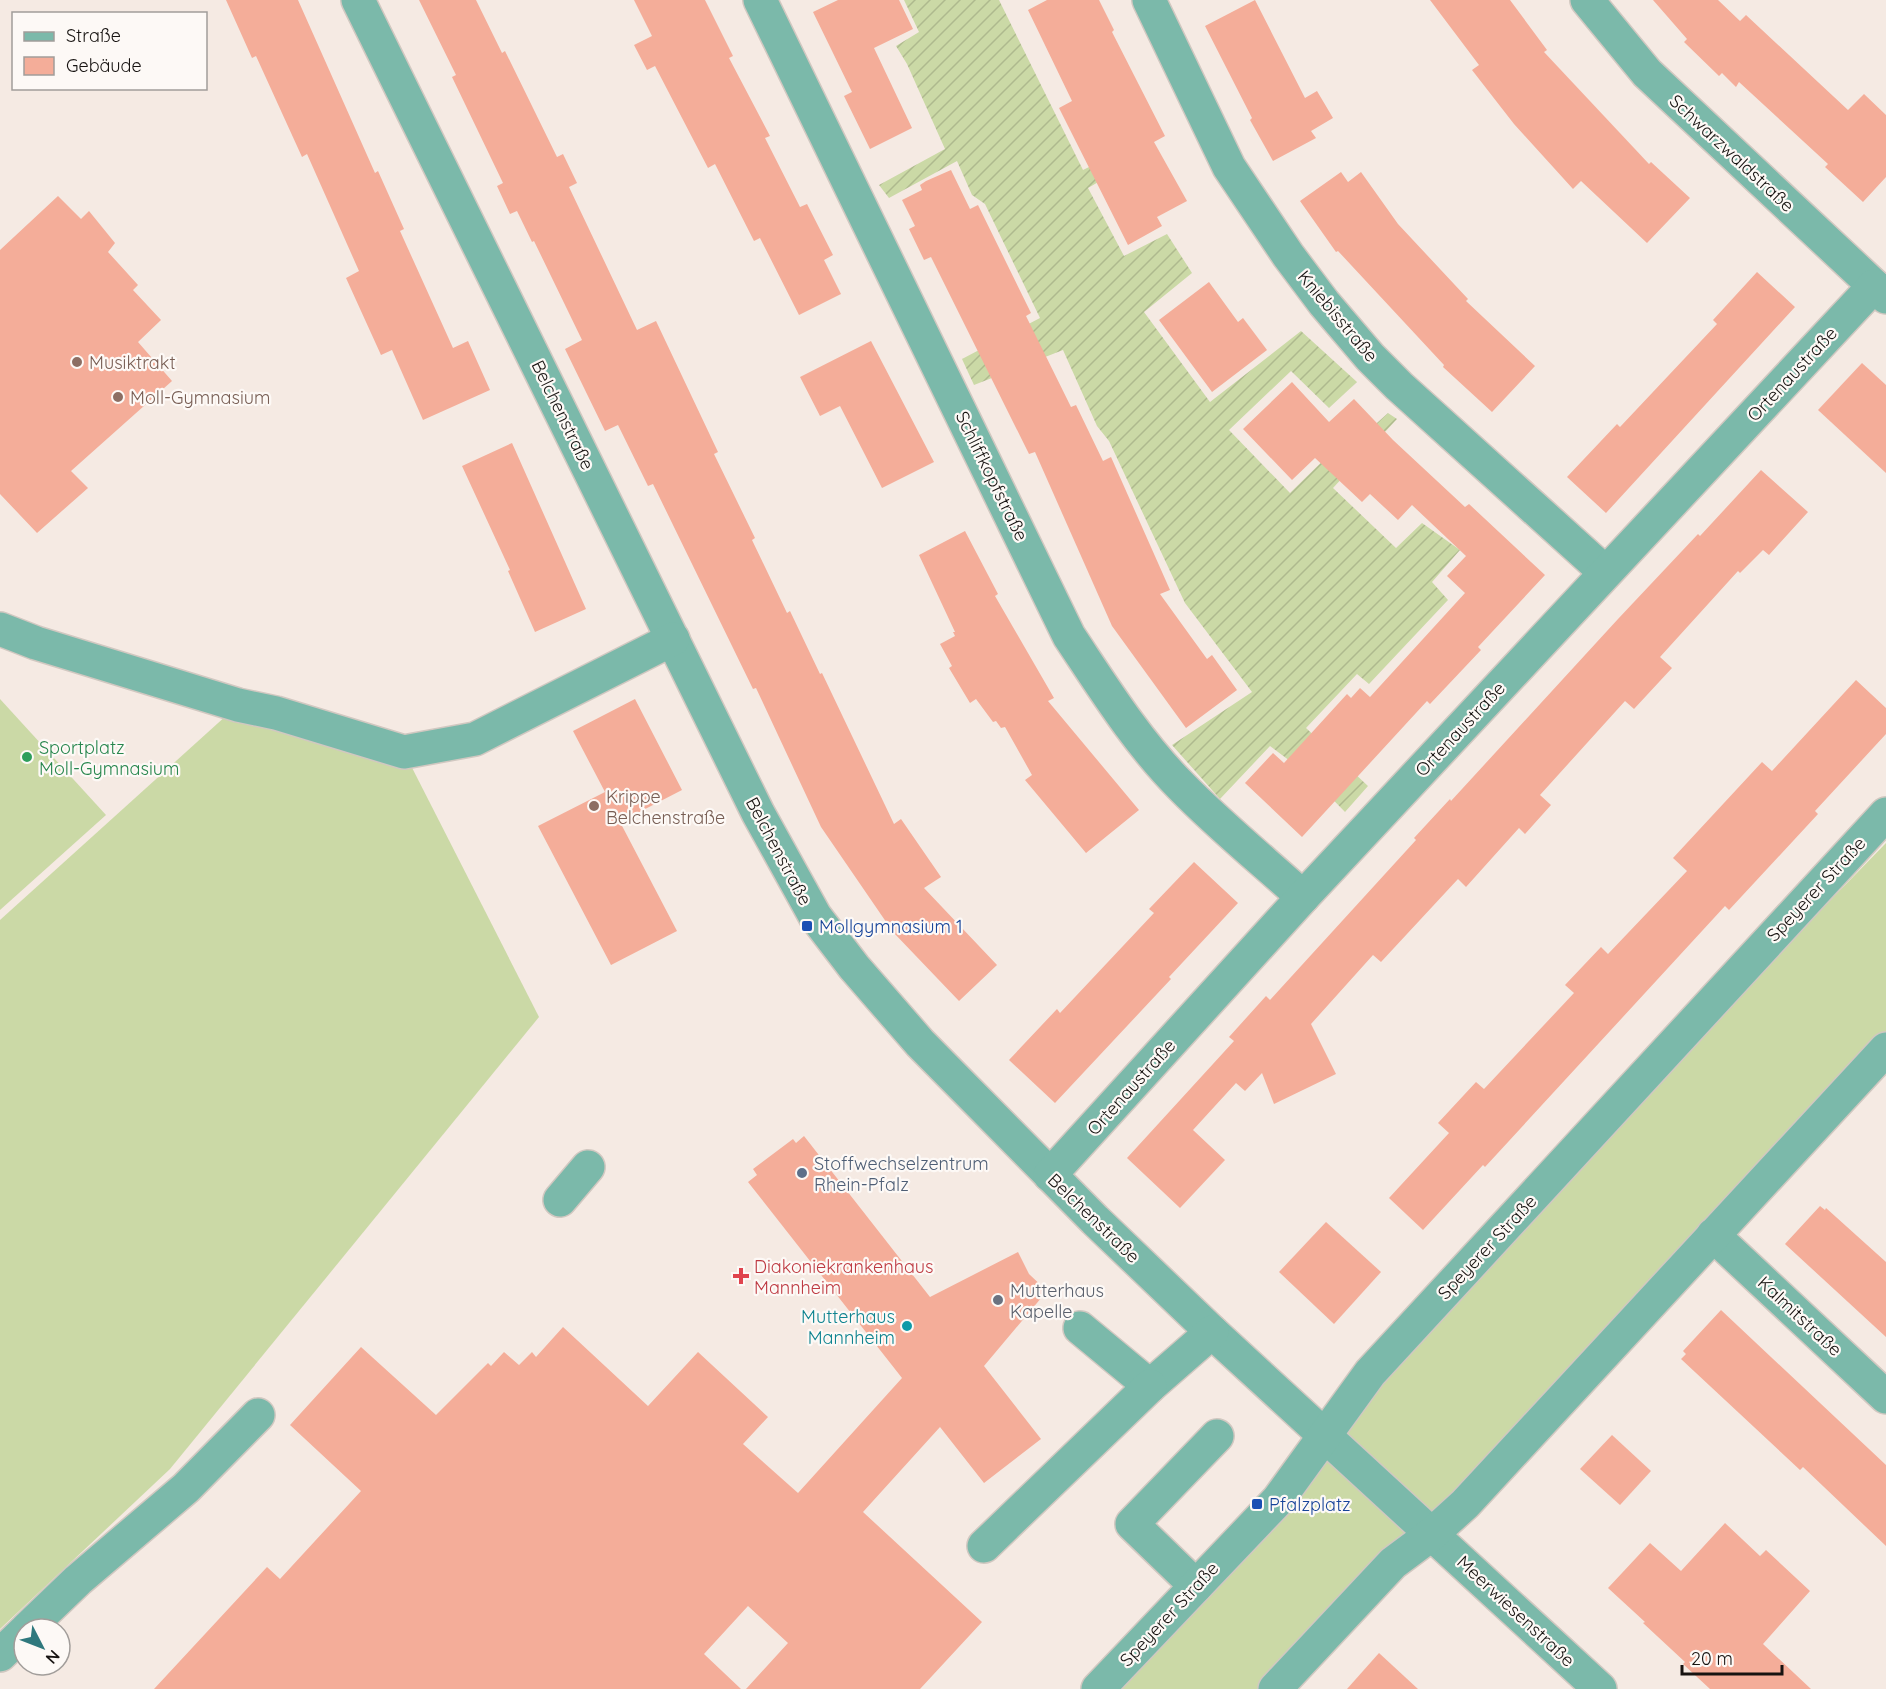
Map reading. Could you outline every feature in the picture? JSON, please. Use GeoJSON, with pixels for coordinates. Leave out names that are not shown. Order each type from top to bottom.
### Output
{"type":"FeatureCollection","features":[{"type":"Feature","properties":{"kind":"street","name":"Belchenstraße"},"geometry":{"type":"LineString","coordinates":[[358,0],[758,813],[814,916],[854,968],[920,1043],[1050,1175],[1212,1332],[1432,1534]]}},
{"type":"Feature","properties":{"kind":"street","name":"Schliffkopfstraße"},"geometry":{"type":"LineString","coordinates":[[760,0],[1069,636],[1136,732],[1180,785],[1303,897]]}},
{"type":"Feature","properties":{"kind":"street","name":"Kniebisstraße"},"geometry":{"type":"LineString","coordinates":[[1149,0],[1229,167],[1288,255],[1324,303],[1370,357],[1399,386],[1605,572]]}},
{"type":"Feature","properties":{"kind":"street","name":"Schwarzwaldstraße"},"geometry":{"type":"LineString","coordinates":[[1587,0],[1647,73],[1880,292]]}},
{"type":"Feature","properties":{"kind":"street","name":"Ortenaustraße"},"geometry":{"type":"LineString","coordinates":[[1050,1175],[1303,897],[1605,572],[1880,292]]}},
{"type":"Feature","properties":{"kind":"street"},"geometry":{"type":"LineString","coordinates":[[0,629],[36,643],[238,705],[276,712],[404,752],[475,739],[673,639]]}},
{"type":"Feature","properties":{"kind":"street","name":"Speyerer Straße"},"geometry":{"type":"LineString","coordinates":[[1098,1689],[1278,1500],[1370,1373],[1886,813]]}},
{"type":"Feature","properties":{"kind":"street"},"geometry":{"type":"LineString","coordinates":[[1275,1689],[1393,1563],[1432,1534],[1465,1504],[1886,1049]]}},
{"type":"Feature","properties":{"kind":"street"},"geometry":{"type":"LineString","coordinates":[[560,1200],[588,1167]]}},
{"type":"Feature","properties":{"kind":"street","name":"Kalmitstraße"},"geometry":{"type":"LineString","coordinates":[[1713,1235],[1886,1397]]}},
{"type":"Feature","properties":{"kind":"street"},"geometry":{"type":"LineString","coordinates":[[1080,1328],[1150,1386]]}},
{"type":"Feature","properties":{"kind":"street"},"geometry":{"type":"LineString","coordinates":[[984,1546],[1150,1386],[1212,1332]]}},
{"type":"Feature","properties":{"kind":"street"},"geometry":{"type":"LineString","coordinates":[[40,1617],[78,1580],[186,1488],[258,1415]]}},
{"type":"Feature","properties":{"kind":"street"},"geometry":{"type":"LineString","coordinates":[[1196,1586],[1132,1524],[1217,1436]]}},
{"type":"Feature","properties":{"kind":"street","name":"Meerwiesenstraße"},"geometry":{"type":"LineString","coordinates":[[1432,1534],[1600,1689]]}},
{"type":"Feature","properties":{"kind":"street"},"geometry":{"type":"LineString","coordinates":[[0,1655],[12,1643]]}},
{"type":"Feature","properties":{"kind":"green space"},"geometry":{"type":"Polygon","coordinates":[[[904,0],[999,0],[1083,170],[1113,155],[1119,170],[1088,188],[1124,256],[1167,234],[1192,273],[1144,312],[1210,402],[1301,331],[1357,382],[1329,408],[1291,371],[1229,430],[1290,493],[1339,445],[1346,451],[1388,413],[1397,419],[1333,488],[1396,548],[1422,523],[1460,550],[1432,582],[1448,600],[1369,684],[1357,674],[1306,728],[1368,786],[1345,812],[1310,776],[1270,746],[1220,799],[1172,745],[1252,692],[1185,603],[1109,441],[1097,426],[1063,350],[974,385],[962,359],[1040,318],[985,204],[972,195],[957,161],[889,198],[879,185],[945,149],[907,64],[896,46],[919,32],[904,0]]]}},
{"type":"Feature","properties":{"kind":"green space","name":"Sportplatz Moll-Gymnasium"},"geometry":{"type":"Polygon","coordinates":[[[0,699],[106,815],[0,910],[0,699]]]}},
{"type":"Feature","properties":{"kind":"green space"},"geometry":{"type":"Polygon","coordinates":[[[238,705],[404,752],[539,1017],[170,1469],[0,1629],[0,920],[238,705]]]}},
{"type":"Feature","properties":{"kind":"green space"},"geometry":{"type":"Polygon","coordinates":[[[1886,843],[1886,1032],[1713,1235],[1275,1689],[1098,1689],[1370,1373],[1886,843]]]}},
{"type":"Feature","properties":{"kind":"building"},"geometry":{"type":"Polygon","coordinates":[[[226,0],[298,0],[375,173],[378,171],[404,229],[400,231],[453,348],[468,341],[490,390],[423,420],[392,350],[381,355],[346,278],[359,271],[307,154],[302,157],[256,56],[252,58],[226,0]]]}},
{"type":"Feature","properties":{"kind":"building"},"geometry":{"type":"Polygon","coordinates":[[[419,0],[476,0],[502,53],[505,51],[557,157],[563,154],[577,183],[569,187],[637,330],[656,321],[718,452],[714,454],[755,538],[752,540],[787,613],[790,611],[820,674],[822,673],[894,824],[901,819],[941,877],[924,888],[997,965],[959,1001],[893,932],[821,827],[756,688],[753,689],[653,484],[648,486],[618,425],[605,431],[565,349],[582,340],[517,211],[510,214],[497,186],[503,183],[452,77],[456,75],[419,0]]]}},
{"type":"Feature","properties":{"kind":"building"},"geometry":{"type":"Polygon","coordinates":[[[634,0],[705,0],[733,56],[729,58],[770,136],[765,138],[800,207],[807,204],[833,255],[824,260],[841,294],[799,315],[760,238],[754,241],[715,164],[708,168],[655,66],[647,70],[634,45],[652,36],[634,0]]]}},
{"type":"Feature","properties":{"kind":"building"},"geometry":{"type":"Polygon","coordinates":[[[838,0],[899,0],[913,29],[874,48],[912,128],[870,149],[844,96],[852,92],[813,12],[838,0]]]}},
{"type":"Feature","properties":{"kind":"building"},"geometry":{"type":"Polygon","coordinates":[[[1047,0],[1099,0],[1114,30],[1112,32],[1165,136],[1154,142],[1187,201],[1157,217],[1162,226],[1128,245],[1059,108],[1072,101],[1028,10],[1047,0]]]}},
{"type":"Feature","properties":{"kind":"building"},"geometry":{"type":"Polygon","coordinates":[[[1255,0],[1305,98],[1317,91],[1333,118],[1311,131],[1316,138],[1273,161],[1250,120],[1252,118],[1205,26],[1255,0]]]}},
{"type":"Feature","properties":{"kind":"building"},"geometry":{"type":"Polygon","coordinates":[[[1430,0],[1510,0],[1547,50],[1544,52],[1649,164],[1651,162],[1690,198],[1647,243],[1581,181],[1573,189],[1514,124],[1472,70],[1479,65],[1430,0]]]}},
{"type":"Feature","properties":{"kind":"building"},"geometry":{"type":"Polygon","coordinates":[[[1653,0],[1718,0],[1740,21],[1746,15],[1848,110],[1864,94],[1886,115],[1886,177],[1863,202],[1825,167],[1828,164],[1739,82],[1736,87],[1722,73],[1719,76],[1684,42],[1687,39],[1653,0]]]}},
{"type":"Feature","properties":{"kind":"building"},"geometry":{"type":"Polygon","coordinates":[[[951,170],[970,209],[978,205],[1031,313],[1026,316],[1071,407],[1076,405],[1103,461],[1111,457],[1170,590],[1160,594],[1207,659],[1212,655],[1237,690],[1186,728],[1112,626],[1035,452],[1029,454],[931,257],[924,260],[909,229],[915,226],[902,200],[922,190],[920,185],[926,181],[951,170]]]}},
{"type":"Feature","properties":{"kind":"building"},"geometry":{"type":"Polygon","coordinates":[[[1341,172],[1348,182],[1361,172],[1398,224],[1468,299],[1466,301],[1535,366],[1492,412],[1443,367],[1444,365],[1338,251],[1336,252],[1300,201],[1341,172]]]}},
{"type":"Feature","properties":{"kind":"building","name":"Musiktrakt"},"geometry":{"type":"Polygon","coordinates":[[[58,196],[81,219],[89,211],[115,243],[108,252],[138,285],[133,290],[161,320],[138,342],[172,381],[71,471],[88,488],[37,533],[0,494],[0,250],[58,196]]]}},
{"type":"Feature","properties":{"kind":"building"},"geometry":{"type":"Polygon","coordinates":[[[1757,272],[1795,307],[1606,513],[1567,477],[1617,424],[1620,427],[1717,324],[1713,320],[1757,272]]]}},
{"type":"Feature","properties":{"kind":"building"},"geometry":{"type":"Polygon","coordinates":[[[1209,282],[1238,322],[1243,318],[1267,350],[1212,392],[1159,320],[1209,282]]]}},
{"type":"Feature","properties":{"kind":"building"},"geometry":{"type":"Polygon","coordinates":[[[871,341],[934,462],[882,488],[840,406],[820,416],[800,377],[871,341]]]}},
{"type":"Feature","properties":{"kind":"building"},"geometry":{"type":"Polygon","coordinates":[[[1862,363],[1886,385],[1886,473],[1818,410],[1862,363]]]}},
{"type":"Feature","properties":{"kind":"building"},"geometry":{"type":"Polygon","coordinates":[[[1292,382],[1329,422],[1354,399],[1393,440],[1465,507],[1469,504],[1545,575],[1478,647],[1481,650],[1430,704],[1427,701],[1302,837],[1245,783],[1273,753],[1284,763],[1347,694],[1351,698],[1360,688],[1370,697],[1465,593],[1447,576],[1466,556],[1412,505],[1398,520],[1370,494],[1362,502],[1315,458],[1292,480],[1243,429],[1292,382]]]}},
{"type":"Feature","properties":{"kind":"building"},"geometry":{"type":"Polygon","coordinates":[[[512,443],[586,609],[535,632],[508,571],[510,570],[462,466],[512,443]]]}},
{"type":"Feature","properties":{"kind":"building"},"geometry":{"type":"Polygon","coordinates":[[[1761,470],[1808,512],[1769,555],[1763,550],[1740,573],[1738,571],[1660,657],[1672,668],[1634,709],[1625,701],[1540,795],[1551,805],[1525,834],[1519,828],[1466,887],[1458,879],[1381,962],[1373,955],[1311,1024],[1336,1074],[1274,1104],[1262,1073],[1245,1091],[1236,1083],[1193,1130],[1225,1160],[1180,1208],[1127,1158],[1234,1041],[1229,1037],[1266,996],[1270,1000],[1416,840],[1414,838],[1450,799],[1451,801],[1618,619],[1761,470]]]}},
{"type":"Feature","properties":{"kind":"building"},"geometry":{"type":"Polygon","coordinates":[[[965,531],[998,594],[995,596],[1054,698],[1048,701],[1139,810],[1086,853],[1025,780],[1032,775],[1005,727],[1001,728],[996,721],[993,722],[976,699],[970,703],[949,668],[952,666],[940,644],[955,636],[953,632],[955,632],[919,555],[965,531]]]}},
{"type":"Feature","properties":{"kind":"building"},"geometry":{"type":"Polygon","coordinates":[[[1856,680],[1886,708],[1886,734],[1815,811],[1818,814],[1729,910],[1725,906],[1485,1167],[1483,1165],[1423,1230],[1389,1198],[1449,1133],[1438,1123],[1476,1082],[1484,1089],[1574,993],[1565,985],[1601,947],[1608,954],[1687,871],[1673,858],[1762,762],[1772,771],[1856,680]]]}},
{"type":"Feature","properties":{"kind":"building"},"geometry":{"type":"Polygon","coordinates":[[[635,699],[682,790],[620,822],[677,931],[611,965],[538,826],[605,792],[573,731],[635,699]]]}},
{"type":"Feature","properties":{"kind":"building"},"geometry":{"type":"Polygon","coordinates":[[[1194,862],[1238,903],[1169,977],[1171,979],[1055,1103],[1009,1060],[1057,1009],[1060,1013],[1154,913],[1149,909],[1194,862]]]}},
{"type":"Feature","properties":{"kind":"building"},"geometry":{"type":"Polygon","coordinates":[[[804,1136],[930,1297],[1018,1252],[1029,1274],[1047,1291],[984,1366],[1041,1439],[984,1483],[940,1427],[863,1512],[982,1622],[920,1689],[746,1689],[788,1643],[748,1606],[704,1654],[741,1689],[154,1689],[267,1567],[280,1579],[361,1491],[290,1425],[361,1347],[436,1415],[488,1363],[491,1366],[504,1352],[519,1365],[532,1352],[536,1357],[563,1327],[648,1406],[698,1352],[768,1417],[743,1444],[798,1493],[902,1378],[748,1182],[757,1175],[753,1169],[793,1139],[796,1143],[804,1136]]]}},
{"type":"Feature","properties":{"kind":"building"},"geometry":{"type":"Polygon","coordinates":[[[1820,1206],[1825,1210],[1826,1208],[1886,1262],[1886,1337],[1785,1244],[1820,1206]]]}},
{"type":"Feature","properties":{"kind":"building"},"geometry":{"type":"Polygon","coordinates":[[[1326,1222],[1381,1272],[1334,1324],[1279,1272],[1326,1222]]]}},
{"type":"Feature","properties":{"kind":"building"},"geometry":{"type":"Polygon","coordinates":[[[1721,1310],[1886,1465],[1886,1546],[1803,1467],[1800,1470],[1681,1359],[1686,1354],[1683,1351],[1721,1310]]]}},
{"type":"Feature","properties":{"kind":"building"},"geometry":{"type":"Polygon","coordinates":[[[1612,1435],[1651,1471],[1620,1505],[1580,1469],[1612,1435]]]}},
{"type":"Feature","properties":{"kind":"building"},"geometry":{"type":"Polygon","coordinates":[[[1725,1523],[1760,1556],[1766,1550],[1810,1591],[1763,1644],[1811,1689],[1710,1689],[1643,1623],[1645,1622],[1608,1588],[1650,1543],[1681,1571],[1725,1523]]]}},
{"type":"Feature","properties":{"kind":"building"},"geometry":{"type":"Polygon","coordinates":[[[1379,1653],[1418,1689],[1347,1689],[1379,1653]]]}},
{"type":"Feature","properties":{"kind":"place","name":"Musiktrakt"},"geometry":{"type":"Point","coordinates":[77,362]}},
{"type":"Feature","properties":{"kind":"place","name":"Moll-Gymnasium"},"geometry":{"type":"Point","coordinates":[118,397]}},
{"type":"Feature","properties":{"kind":"place","name":"Sportplatz Moll-Gymnasium"},"geometry":{"type":"Point","coordinates":[27,757]}},
{"type":"Feature","properties":{"kind":"place","name":"Krippe Belchenstraße"},"geometry":{"type":"Point","coordinates":[594,806]}},
{"type":"Feature","properties":{"kind":"place","name":"Mollgymnasium 1"},"geometry":{"type":"Point","coordinates":[807,926]}},
{"type":"Feature","properties":{"kind":"place","name":"Stoffwechselzentrum Rhein-Pfalz"},"geometry":{"type":"Point","coordinates":[802,1173]}},
{"type":"Feature","properties":{"kind":"place","name":"Diakoniekrankenhaus Mannheim"},"geometry":{"type":"Point","coordinates":[741,1276]}},
{"type":"Feature","properties":{"kind":"place","name":"Mutterhaus Kapelle"},"geometry":{"type":"Point","coordinates":[998,1300]}},
{"type":"Feature","properties":{"kind":"place","name":"Mutterhaus Mannheim"},"geometry":{"type":"Point","coordinates":[907,1326]}},
{"type":"Feature","properties":{"kind":"place","name":"Pfalzplatz"},"geometry":{"type":"Point","coordinates":[1257,1504]}}]}
